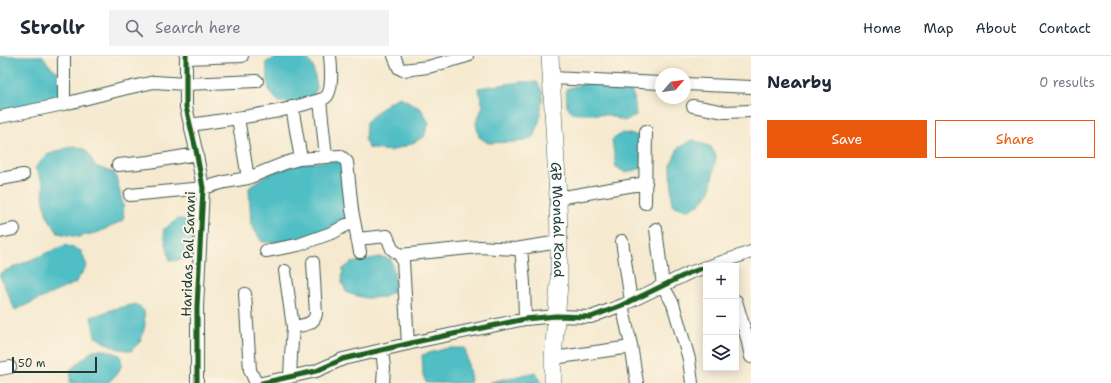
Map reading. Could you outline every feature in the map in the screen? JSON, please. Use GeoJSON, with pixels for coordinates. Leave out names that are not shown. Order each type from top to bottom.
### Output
{"type":"FeatureCollection","features":[{"type":"Feature","properties":{"kind":"street"},"geometry":{"type":"LineString","coordinates":[[64,56],[64,104]]}},
{"type":"Feature","properties":{"kind":"street"},"geometry":{"type":"LineString","coordinates":[[186,57],[242,56]]}},
{"type":"Feature","properties":{"kind":"street"},"geometry":{"type":"LineString","coordinates":[[190,125],[279,111],[320,100],[326,97],[328,92],[331,78],[330,56]]}},
{"type":"Feature","properties":{"kind":"street"},"geometry":{"type":"LineString","coordinates":[[394,56],[399,68],[403,70],[428,67],[438,60],[467,56]]}},
{"type":"Feature","properties":{"kind":"street","name":"GB Mondal Road"},"geometry":{"type":"LineString","coordinates":[[550,56],[559,242],[559,284],[553,358],[553,383]]}},
{"type":"Feature","properties":{"kind":"street","name":"Haridas Pal Sarani"},"geometry":{"type":"LineString","coordinates":[[186,57],[186,108],[203,188],[197,307],[197,383]]}},
{"type":"Feature","properties":{"kind":"street"},"geometry":{"type":"LineString","coordinates":[[551,78],[655,83]]}},
{"type":"Feature","properties":{"kind":"street"},"geometry":{"type":"LineString","coordinates":[[0,117],[64,104],[154,82],[186,84],[257,80]]}},
{"type":"Feature","properties":{"kind":"street"},"geometry":{"type":"LineString","coordinates":[[691,84],[751,87]]}},
{"type":"Feature","properties":{"kind":"street"},"geometry":{"type":"LineString","coordinates":[[320,100],[326,157]]}},
{"type":"Feature","properties":{"kind":"street"},"geometry":{"type":"LineString","coordinates":[[693,106],[725,112],[751,112]]}},
{"type":"Feature","properties":{"kind":"street"},"geometry":{"type":"LineString","coordinates":[[292,108],[301,159]]}},
{"type":"Feature","properties":{"kind":"street"},"geometry":{"type":"LineString","coordinates":[[238,118],[248,178]]}},
{"type":"Feature","properties":{"kind":"street"},"geometry":{"type":"LineString","coordinates":[[645,203],[646,131]]}},
{"type":"Feature","properties":{"kind":"street"},"geometry":{"type":"LineString","coordinates":[[118,165],[149,162],[197,154]]}},
{"type":"Feature","properties":{"kind":"street"},"geometry":{"type":"LineString","coordinates":[[130,195],[203,188],[248,178],[284,163],[301,159],[340,156],[347,162],[352,210],[360,252]]}},
{"type":"Feature","properties":{"kind":"street"},"geometry":{"type":"LineString","coordinates":[[0,179],[23,175]]}},
{"type":"Feature","properties":{"kind":"street"},"geometry":{"type":"LineString","coordinates":[[558,198],[646,183]]}},
{"type":"Feature","properties":{"kind":"street"},"geometry":{"type":"LineString","coordinates":[[266,251],[298,245],[354,223]]}},
{"type":"Feature","properties":{"kind":"street"},"geometry":{"type":"LineString","coordinates":[[656,228],[663,286],[673,304],[689,359],[692,383]]}},
{"type":"Feature","properties":{"kind":"street"},"geometry":{"type":"LineString","coordinates":[[0,232],[14,229]]}},
{"type":"Feature","properties":{"kind":"street"},"geometry":{"type":"LineString","coordinates":[[357,239],[387,236],[392,249],[400,255],[403,261],[408,344]]}},
{"type":"Feature","properties":{"kind":"street"},"geometry":{"type":"LineString","coordinates":[[622,241],[631,347],[637,383]]}},
{"type":"Feature","properties":{"kind":"street"},"geometry":{"type":"LineString","coordinates":[[400,255],[479,247],[515,249],[559,242]]}},
{"type":"Feature","properties":{"kind":"street"},"geometry":{"type":"LineString","coordinates":[[521,248],[525,319]]}},
{"type":"Feature","properties":{"kind":"street"},"geometry":{"type":"LineString","coordinates":[[721,263],[751,252]]}},
{"type":"Feature","properties":{"kind":"street"},"geometry":{"type":"LineString","coordinates":[[293,327],[315,320],[316,314],[313,262]]}},
{"type":"Feature","properties":{"kind":"street"},"geometry":{"type":"LineString","coordinates":[[262,383],[290,377],[316,377],[343,359],[525,319],[556,316],[591,317],[627,303],[689,273],[703,269]]}},
{"type":"Feature","properties":{"kind":"street"},"geometry":{"type":"LineString","coordinates":[[286,271],[293,327],[290,377]]}},
{"type":"Feature","properties":{"kind":"street"},"geometry":{"type":"LineString","coordinates":[[245,294],[250,370],[256,383]]}},
{"type":"Feature","properties":{"kind":"street"},"geometry":{"type":"LineString","coordinates":[[739,311],[751,357]]}},
{"type":"Feature","properties":{"kind":"street"},"geometry":{"type":"LineString","coordinates":[[553,358],[631,347]]}},
{"type":"Feature","properties":{"kind":"street"},"geometry":{"type":"LineString","coordinates":[[382,350],[384,368],[383,383]]}},
{"type":"Feature","properties":{"kind":"water"},"geometry":{"type":"Polygon","coordinates":[[[0,56],[43,56],[49,65],[58,72],[60,88],[59,100],[0,113],[0,56]]]}},
{"type":"Feature","properties":{"kind":"water"},"geometry":{"type":"Polygon","coordinates":[[[306,56],[313,67],[317,87],[313,97],[293,103],[279,102],[269,91],[266,62],[277,58],[306,56]]]}},
{"type":"Feature","properties":{"kind":"water"},"geometry":{"type":"Polygon","coordinates":[[[521,82],[537,82],[543,93],[540,118],[535,136],[525,141],[488,143],[479,137],[476,123],[483,106],[478,88],[521,82]]]}},
{"type":"Feature","properties":{"kind":"water"},"geometry":{"type":"Polygon","coordinates":[[[586,83],[628,85],[634,97],[636,116],[624,121],[609,115],[574,113],[567,107],[566,89],[586,83]]]}},
{"type":"Feature","properties":{"kind":"water"},"geometry":{"type":"Polygon","coordinates":[[[399,97],[421,109],[429,123],[424,137],[408,145],[390,151],[368,148],[365,140],[366,122],[386,104],[399,97]]]}},
{"type":"Feature","properties":{"kind":"water"},"geometry":{"type":"Polygon","coordinates":[[[622,133],[641,136],[642,168],[626,173],[616,167],[612,140],[622,133]]]}},
{"type":"Feature","properties":{"kind":"water"},"geometry":{"type":"Polygon","coordinates":[[[693,140],[711,147],[716,156],[710,191],[699,205],[686,210],[672,205],[671,165],[678,148],[693,140]]]}},
{"type":"Feature","properties":{"kind":"water"},"geometry":{"type":"Polygon","coordinates":[[[73,146],[85,150],[91,157],[95,166],[115,173],[123,205],[124,220],[99,232],[78,237],[58,233],[47,216],[43,198],[44,184],[35,168],[47,155],[73,146]]]}},
{"type":"Feature","properties":{"kind":"water"},"geometry":{"type":"Polygon","coordinates":[[[342,160],[349,208],[346,217],[335,226],[303,239],[277,243],[262,242],[251,224],[249,188],[266,175],[297,164],[342,160]]]}},
{"type":"Feature","properties":{"kind":"water"},"geometry":{"type":"Polygon","coordinates":[[[178,219],[192,220],[198,224],[195,258],[170,261],[163,230],[178,219]]]}},
{"type":"Feature","properties":{"kind":"water"},"geometry":{"type":"Polygon","coordinates":[[[65,245],[81,251],[87,266],[75,283],[15,310],[0,273],[65,245]]]}},
{"type":"Feature","properties":{"kind":"water"},"geometry":{"type":"Polygon","coordinates":[[[379,257],[391,259],[395,276],[394,291],[384,297],[366,298],[347,293],[342,283],[343,269],[351,263],[379,257]]]}},
{"type":"Feature","properties":{"kind":"water"},"geometry":{"type":"Polygon","coordinates":[[[136,304],[144,311],[145,326],[140,342],[131,351],[116,348],[95,337],[91,317],[114,309],[136,304]]]}},
{"type":"Feature","properties":{"kind":"water"},"geometry":{"type":"Polygon","coordinates":[[[448,348],[465,348],[471,380],[470,383],[426,383],[423,375],[422,355],[448,348]]]}},
{"type":"Feature","properties":{"kind":"water"},"geometry":{"type":"Polygon","coordinates":[[[93,350],[106,350],[120,355],[122,364],[118,373],[108,383],[70,383],[71,369],[93,350]]]}},
{"type":"Feature","properties":{"kind":"water"},"geometry":{"type":"Polygon","coordinates":[[[536,372],[542,383],[489,383],[491,382],[536,372]]]}},
{"type":"Feature","properties":{"kind":"cycle path"},"geometry":{"type":"LineString","coordinates":[[186,56],[186,107],[203,188],[197,307],[197,383]]}},
{"type":"Feature","properties":{"kind":"cycle path"},"geometry":{"type":"LineString","coordinates":[[262,383],[316,371],[343,359],[525,319],[556,316],[591,317],[625,304],[689,273],[703,268]]}}]}
